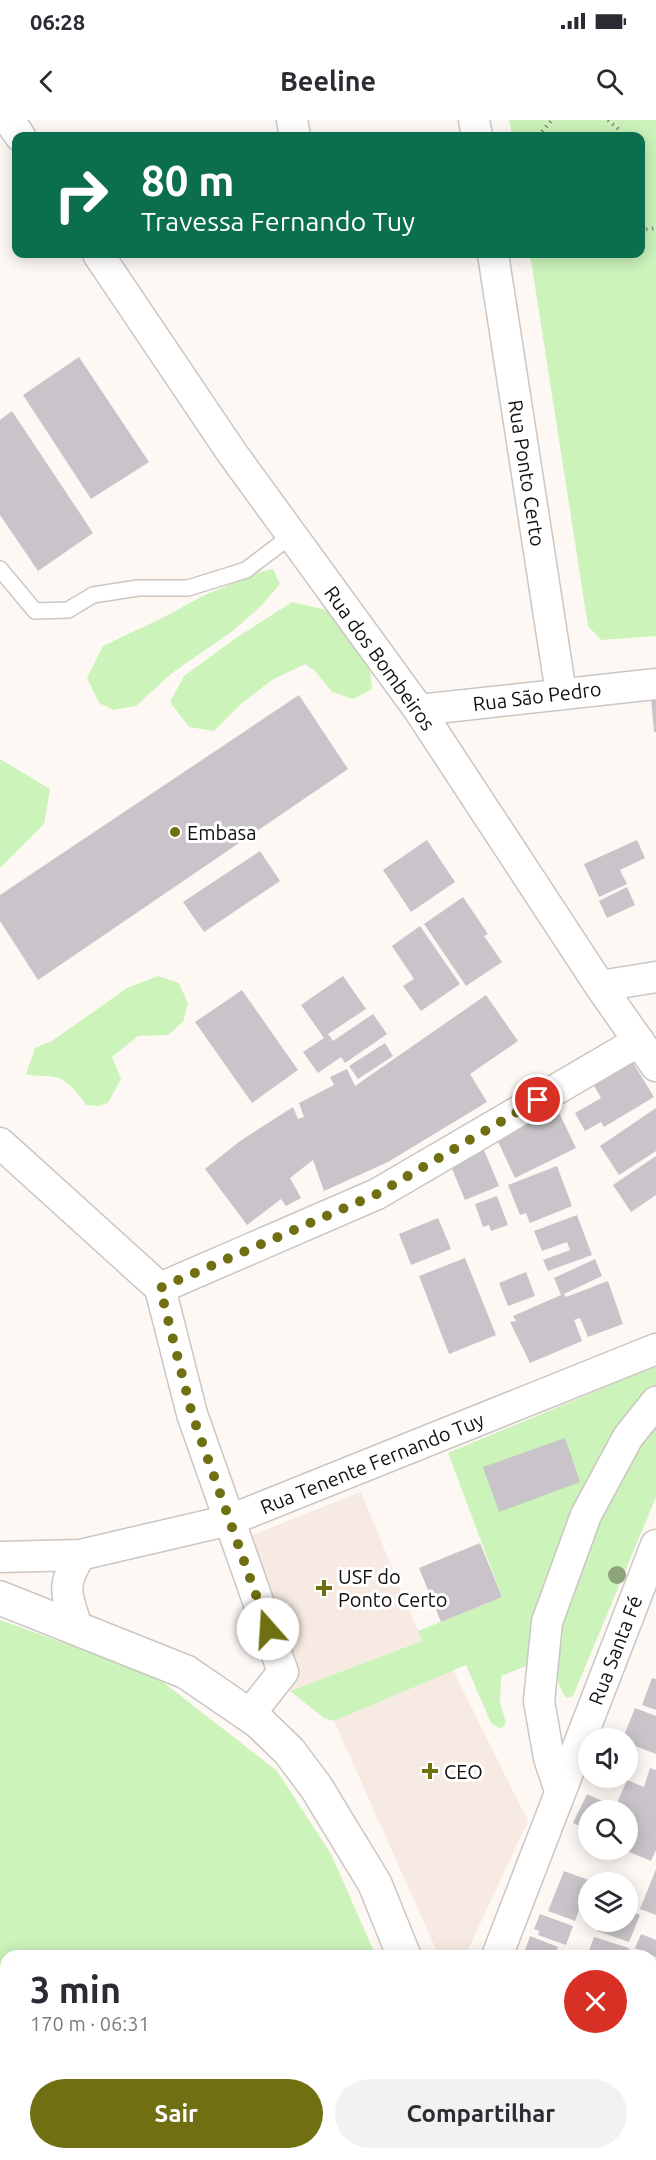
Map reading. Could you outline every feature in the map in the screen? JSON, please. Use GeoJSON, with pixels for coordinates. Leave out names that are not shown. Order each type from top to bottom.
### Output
{"type":"FeatureCollection","features":[{"type":"Feature","properties":{"kind":"street","name":"Rua dos Bombeiros"},"geometry":{"type":"LineString","coordinates":[[101,258],[232,453],[419,710],[600,986],[656,1066]]}},
{"type":"Feature","properties":{"kind":"street","name":"Rua Ponto Certo"},"geometry":{"type":"LineString","coordinates":[[495,258],[561,693]]}},
{"type":"Feature","properties":{"kind":"street","name":"Rua São Pedro"},"geometry":{"type":"LineString","coordinates":[[419,710],[656,684]]}},
{"type":"Feature","properties":{"kind":"street"},"geometry":{"type":"LineString","coordinates":[[600,986],[656,977]]}},
{"type":"Feature","properties":{"kind":"street"},"geometry":{"type":"LineString","coordinates":[[160,1288],[377,1194],[639,1041]]}},
{"type":"Feature","properties":{"kind":"street"},"geometry":{"type":"LineString","coordinates":[[0,1143],[160,1288],[192,1414],[283,1672],[249,1715]]}},
{"type":"Feature","properties":{"kind":"street","name":"Rua Tenente Fernando Tuy"},"geometry":{"type":"LineString","coordinates":[[0,1557],[80,1555],[230,1520],[656,1349]]}},
{"type":"Feature","properties":{"kind":"street"},"geometry":{"type":"LineString","coordinates":[[560,1791],[549,1758],[539,1701],[547,1622],[586,1515],[628,1437],[656,1402]]}},
{"type":"Feature","properties":{"kind":"street","name":"Rua Santa Fé"},"geometry":{"type":"LineString","coordinates":[[499,1950],[656,1545]]}},
{"type":"Feature","properties":{"kind":"street"},"geometry":{"type":"LineString","coordinates":[[76,1627],[66,1585],[80,1555]]}},
{"type":"Feature","properties":{"kind":"street"},"geometry":{"type":"LineString","coordinates":[[0,1598],[186,1672],[249,1715],[289,1751],[316,1787],[375,1884],[402,1950]]}},
{"type":"Feature","properties":{"kind":"lane"},"geometry":{"type":"LineString","coordinates":[[0,568],[34,610],[68,610],[93,595],[138,588],[188,588],[246,570],[292,535]]}},
{"type":"Feature","properties":{"kind":"path"},"geometry":{"type":"LineString","coordinates":[[542,132],[552,120]]}},
{"type":"Feature","properties":{"kind":"path"},"geometry":{"type":"LineString","coordinates":[[608,120],[619,132]]}},
{"type":"Feature","properties":{"kind":"shaded area","name":"USF do Ponto Certo"},"geometry":{"type":"Polygon","coordinates":[[[361,1492],[422,1641],[290,1691],[230,1544],[361,1492]]]}},
{"type":"Feature","properties":{"kind":"shaded area","name":"CEO"},"geometry":{"type":"Polygon","coordinates":[[[453,1670],[528,1821],[468,1950],[436,1950],[334,1721],[453,1670]]]}},
{"type":"Feature","properties":{"kind":"green space"},"geometry":{"type":"Polygon","coordinates":[[[509,120],[656,120],[656,636],[601,640],[588,626],[531,258],[645,258],[645,132],[511,132],[509,120]]]}},
{"type":"Feature","properties":{"kind":"green space"},"geometry":{"type":"Polygon","coordinates":[[[273,569],[280,584],[260,607],[234,630],[172,673],[136,706],[113,710],[99,703],[87,678],[103,646],[207,594],[273,569]]]}},
{"type":"Feature","properties":{"kind":"green space"},"geometry":{"type":"Polygon","coordinates":[[[292,602],[335,612],[368,652],[372,689],[353,699],[332,692],[316,672],[305,664],[272,680],[242,703],[214,731],[189,727],[170,702],[184,676],[233,640],[292,602]]]}},
{"type":"Feature","properties":{"kind":"green space"},"geometry":{"type":"Polygon","coordinates":[[[0,759],[50,789],[44,824],[0,868],[0,759]]]}},
{"type":"Feature","properties":{"kind":"green space"},"geometry":{"type":"Polygon","coordinates":[[[158,976],[179,983],[188,1004],[183,1022],[168,1035],[138,1036],[112,1057],[121,1079],[108,1103],[98,1106],[86,1105],[73,1088],[60,1078],[26,1074],[35,1048],[52,1041],[127,988],[158,976]]]}},
{"type":"Feature","properties":{"kind":"green space"},"geometry":{"type":"Polygon","coordinates":[[[656,1366],[656,1497],[573,1696],[566,1698],[559,1685],[554,1664],[529,1665],[501,1676],[500,1702],[506,1723],[501,1729],[491,1723],[466,1665],[334,1721],[324,1718],[290,1691],[422,1641],[418,1631],[502,1597],[448,1453],[656,1366]]]}},
{"type":"Feature","properties":{"kind":"green space"},"geometry":{"type":"Polygon","coordinates":[[[0,1620],[154,1675],[277,1771],[331,1854],[373,1950],[0,1950],[0,1620]]]}},
{"type":"Feature","properties":{"kind":"building"},"geometry":{"type":"Polygon","coordinates":[[[79,357],[149,462],[91,499],[23,395],[79,357]]]}},
{"type":"Feature","properties":{"kind":"building"},"geometry":{"type":"Polygon","coordinates":[[[12,411],[93,533],[38,571],[0,515],[0,420],[12,411]]]}},
{"type":"Feature","properties":{"kind":"building","name":"Embasa"},"geometry":{"type":"Polygon","coordinates":[[[299,695],[348,769],[38,980],[0,921],[0,895],[299,695]]]}},
{"type":"Feature","properties":{"kind":"building"},"geometry":{"type":"Polygon","coordinates":[[[656,698],[656,732],[654,732],[651,699],[656,698]]]}},
{"type":"Feature","properties":{"kind":"building"},"geometry":{"type":"Polygon","coordinates":[[[427,840],[455,882],[411,912],[383,870],[427,840]]]}},
{"type":"Feature","properties":{"kind":"building"},"geometry":{"type":"Polygon","coordinates":[[[637,840],[645,858],[620,870],[627,884],[599,897],[584,864],[637,840]]]}},
{"type":"Feature","properties":{"kind":"building"},"geometry":{"type":"Polygon","coordinates":[[[260,851],[280,881],[204,932],[183,902],[260,851]]]}},
{"type":"Feature","properties":{"kind":"building"},"geometry":{"type":"Polygon","coordinates":[[[627,887],[635,905],[607,918],[599,901],[627,887]]]}},
{"type":"Feature","properties":{"kind":"building"},"geometry":{"type":"Polygon","coordinates":[[[463,897],[488,934],[484,936],[502,962],[466,986],[424,924],[463,897]]]}},
{"type":"Feature","properties":{"kind":"building"},"geometry":{"type":"Polygon","coordinates":[[[420,926],[460,984],[421,1011],[403,986],[414,979],[392,946],[420,926]]]}},
{"type":"Feature","properties":{"kind":"building"},"geometry":{"type":"Polygon","coordinates":[[[343,976],[366,1009],[328,1034],[333,1041],[373,1014],[387,1034],[345,1063],[341,1057],[318,1073],[303,1052],[324,1038],[301,1005],[343,976]]]}},
{"type":"Feature","properties":{"kind":"building"},"geometry":{"type":"Polygon","coordinates":[[[242,990],[298,1070],[252,1103],[195,1022],[242,990]]]}},
{"type":"Feature","properties":{"kind":"building"},"geometry":{"type":"Polygon","coordinates":[[[486,995],[518,1041],[470,1074],[487,1102],[388,1162],[324,1191],[313,1160],[290,1178],[301,1198],[286,1206],[281,1199],[247,1225],[205,1169],[240,1141],[293,1107],[298,1119],[304,1117],[299,1103],[334,1085],[330,1077],[347,1069],[355,1086],[486,995]]]}},
{"type":"Feature","properties":{"kind":"building"},"geometry":{"type":"Polygon","coordinates":[[[385,1043],[393,1056],[358,1079],[349,1066],[385,1043]]]}},
{"type":"Feature","properties":{"kind":"building"},"geometry":{"type":"Polygon","coordinates":[[[632,1061],[654,1097],[604,1127],[601,1122],[585,1131],[575,1113],[601,1098],[593,1084],[632,1061]]]}},
{"type":"Feature","properties":{"kind":"building"},"geometry":{"type":"Polygon","coordinates":[[[554,1102],[576,1148],[515,1178],[493,1131],[554,1102]]]}},
{"type":"Feature","properties":{"kind":"building"},"geometry":{"type":"Polygon","coordinates":[[[656,1108],[656,1151],[619,1175],[600,1146],[656,1108]]]}},
{"type":"Feature","properties":{"kind":"building"},"geometry":{"type":"Polygon","coordinates":[[[484,1150],[499,1186],[465,1200],[450,1164],[484,1150]]]}},
{"type":"Feature","properties":{"kind":"building"},"geometry":{"type":"Polygon","coordinates":[[[656,1156],[656,1195],[631,1212],[613,1185],[656,1156]]]}},
{"type":"Feature","properties":{"kind":"building"},"geometry":{"type":"Polygon","coordinates":[[[557,1166],[572,1206],[530,1223],[526,1213],[520,1215],[508,1185],[557,1166]]]}},
{"type":"Feature","properties":{"kind":"building"},"geometry":{"type":"Polygon","coordinates":[[[497,1196],[508,1225],[491,1231],[489,1225],[483,1227],[475,1204],[497,1196]]]}},
{"type":"Feature","properties":{"kind":"building"},"geometry":{"type":"Polygon","coordinates":[[[577,1215],[592,1255],[548,1271],[543,1260],[570,1250],[567,1242],[542,1251],[534,1231],[577,1215]]]}},
{"type":"Feature","properties":{"kind":"building"},"geometry":{"type":"Polygon","coordinates":[[[438,1218],[451,1249],[411,1265],[399,1234],[438,1218]]]}},
{"type":"Feature","properties":{"kind":"building"},"geometry":{"type":"Polygon","coordinates":[[[465,1258],[496,1335],[449,1354],[419,1276],[465,1258]]]}},
{"type":"Feature","properties":{"kind":"building"},"geometry":{"type":"Polygon","coordinates":[[[595,1259],[602,1276],[564,1294],[566,1297],[608,1281],[623,1324],[588,1337],[580,1318],[574,1320],[582,1341],[530,1363],[510,1322],[516,1321],[513,1316],[561,1295],[554,1278],[595,1259]]]}},
{"type":"Feature","properties":{"kind":"building"},"geometry":{"type":"Polygon","coordinates":[[[526,1272],[535,1296],[508,1306],[499,1283],[526,1272]]]}},
{"type":"Feature","properties":{"kind":"building"},"geometry":{"type":"Polygon","coordinates":[[[565,1438],[580,1482],[499,1512],[483,1467],[565,1438]]]}},
{"type":"Feature","properties":{"kind":"building"},"geometry":{"type":"Polygon","coordinates":[[[480,1543],[502,1597],[441,1622],[419,1568],[480,1543]]]}},
{"type":"Feature","properties":{"kind":"building"},"geometry":{"type":"Polygon","coordinates":[[[652,1678],[656,1679],[656,1710],[642,1705],[652,1678]]]}},
{"type":"Feature","properties":{"kind":"building"},"geometry":{"type":"Polygon","coordinates":[[[635,1708],[656,1716],[656,1754],[638,1747],[638,1728],[627,1728],[635,1708]]]}},
{"type":"Feature","properties":{"kind":"building"},"geometry":{"type":"Polygon","coordinates":[[[650,1768],[656,1770],[656,1850],[651,1861],[638,1856],[638,1800],[618,1800],[624,1788],[638,1788],[638,1785],[644,1787],[650,1768]]]}},
{"type":"Feature","properties":{"kind":"building"},"geometry":{"type":"Polygon","coordinates":[[[587,1794],[600,1800],[584,1800],[587,1794]]]}},
{"type":"Feature","properties":{"kind":"building"},"geometry":{"type":"Polygon","coordinates":[[[578,1813],[578,1825],[573,1823],[578,1813]]]}},
{"type":"Feature","properties":{"kind":"building"},"geometry":{"type":"Polygon","coordinates":[[[656,1869],[656,1915],[640,1909],[656,1869]]]}},
{"type":"Feature","properties":{"kind":"building"},"geometry":{"type":"Polygon","coordinates":[[[564,1871],[578,1876],[578,1913],[575,1921],[548,1911],[564,1871]]]}},
{"type":"Feature","properties":{"kind":"building"},"geometry":{"type":"Polygon","coordinates":[[[540,1914],[573,1926],[566,1945],[538,1935],[539,1931],[534,1929],[540,1914]]]}},
{"type":"Feature","properties":{"kind":"building"},"geometry":{"type":"Polygon","coordinates":[[[600,1932],[633,1932],[629,1942],[600,1932]]]}},
{"type":"Feature","properties":{"kind":"building"},"geometry":{"type":"Polygon","coordinates":[[[641,1934],[656,1940],[656,1950],[635,1948],[641,1934]]]}},
{"type":"Feature","properties":{"kind":"building"},"geometry":{"type":"Polygon","coordinates":[[[530,1936],[558,1947],[557,1950],[525,1950],[530,1936]]]}},
{"type":"Feature","properties":{"kind":"building"},"geometry":{"type":"Polygon","coordinates":[[[594,1937],[629,1948],[628,1950],[589,1950],[594,1937]]]}},
{"type":"Feature","properties":{"kind":"place","name":"Embasa"},"geometry":{"type":"Point","coordinates":[175,832]}},
{"type":"Feature","properties":{"kind":"place","name":"USF do Ponto Certo"},"geometry":{"type":"Point","coordinates":[324,1588]}},
{"type":"Feature","properties":{"kind":"place","name":"CEO"},"geometry":{"type":"Point","coordinates":[430,1771]}},
{"type":"Feature","properties":{"kind":"route"},"geometry":{"type":"LineString","coordinates":[[268,1629],[192,1414],[160,1288],[377,1194],[538,1100]]}}]}
